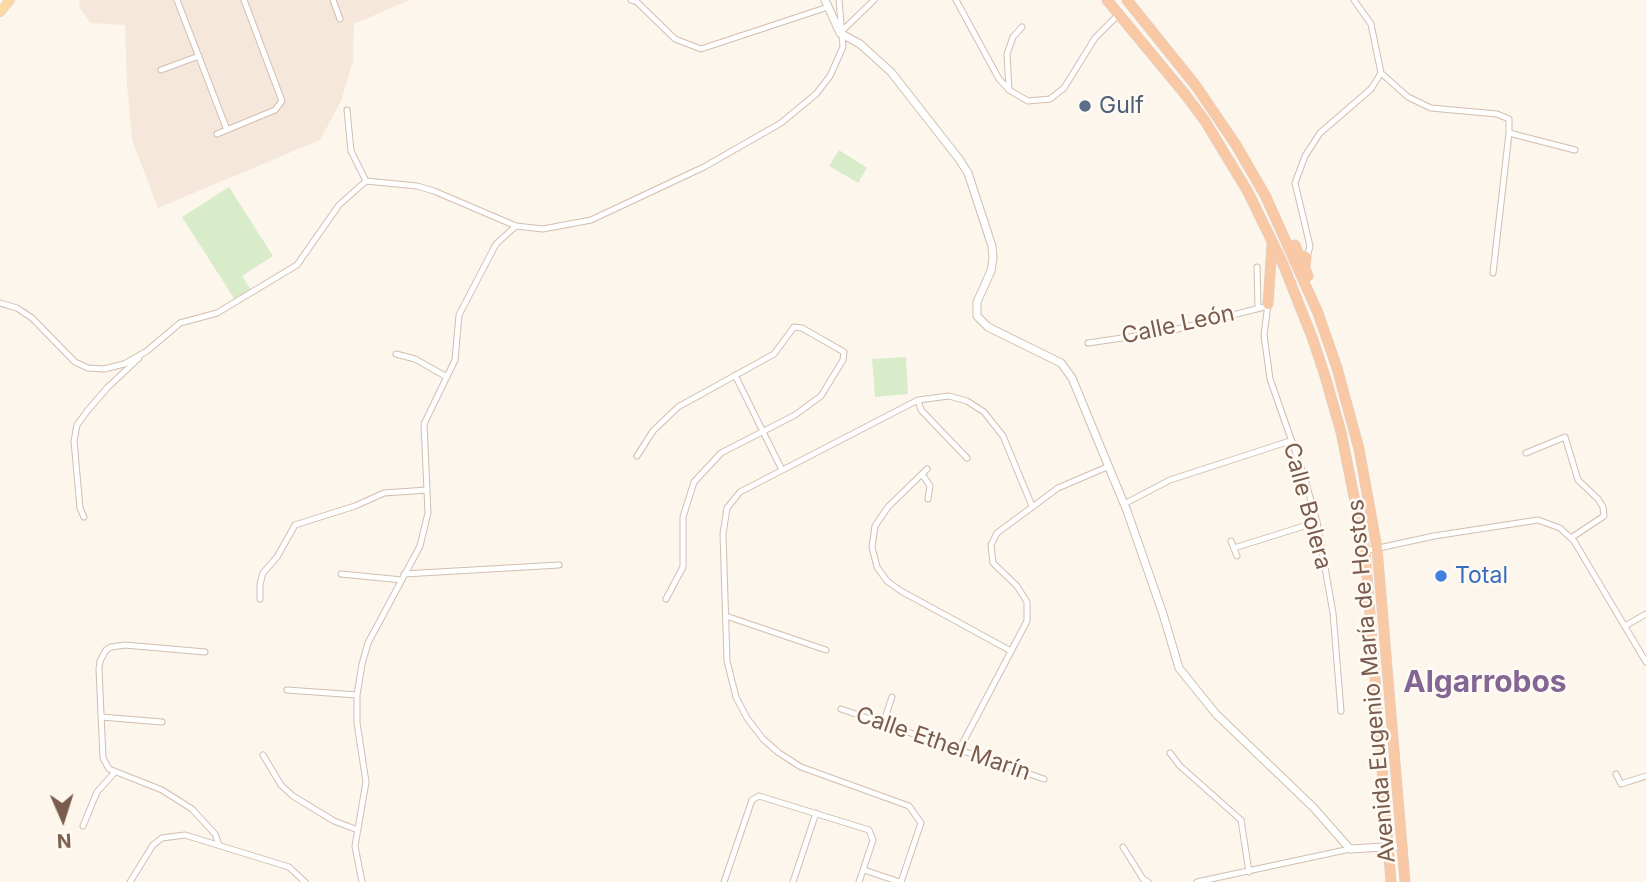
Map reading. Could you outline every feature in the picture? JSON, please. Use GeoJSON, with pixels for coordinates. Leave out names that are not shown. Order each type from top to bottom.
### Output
{"type":"FeatureCollection","features":[{"type":"Feature","properties":{"kind":"highway","name":"Avenida Eugenio María de Hostos"},"geometry":{"type":"LineString","coordinates":[[1107,0],[1205,121],[1248,192],[1272,240],[1312,337],[1336,412],[1365,551],[1391,882]]}},
{"type":"Feature","properties":{"kind":"highway","name":"Avenida Eugenio María de Hostos"},"geometry":{"type":"LineString","coordinates":[[1127,0],[1196,86],[1236,145],[1276,219],[1318,313],[1348,406],[1370,501],[1377,548],[1405,882]]}},
{"type":"Feature","properties":{"kind":"highway"},"geometry":{"type":"LineString","coordinates":[[1276,219],[1285,226],[1299,254],[1306,257],[1305,268],[1318,313]]}},
{"type":"Feature","properties":{"kind":"highway"},"geometry":{"type":"LineString","coordinates":[[1265,306],[1272,240]]}},
{"type":"Feature","properties":{"kind":"highway"},"geometry":{"type":"LineString","coordinates":[[1265,306],[1276,282],[1282,280],[1292,285]]}},
{"type":"Feature","properties":{"kind":"main road"},"geometry":{"type":"LineString","coordinates":[[0,12],[10,0]]}},
{"type":"Feature","properties":{"kind":"street"},"geometry":{"type":"LineString","coordinates":[[177,0],[227,130]]}},
{"type":"Feature","properties":{"kind":"street"},"geometry":{"type":"LineString","coordinates":[[217,134],[275,110],[282,101],[244,0]]}},
{"type":"Feature","properties":{"kind":"street"},"geometry":{"type":"LineString","coordinates":[[333,0],[340,19]]}},
{"type":"Feature","properties":{"kind":"street"},"geometry":{"type":"LineString","coordinates":[[631,0],[637,2],[675,39],[701,49],[826,4],[840,33],[860,44],[891,72],[968,173],[992,246],[993,258],[991,271],[977,302],[977,316],[988,327],[1061,363],[1067,369],[1124,504],[1163,614],[1178,668],[1216,713],[1313,807],[1350,849]]}},
{"type":"Feature","properties":{"kind":"street"},"geometry":{"type":"LineString","coordinates":[[84,517],[80,508],[74,441],[77,425],[88,410],[108,387],[180,323],[217,313],[297,265],[340,205],[366,181],[417,186],[434,191],[516,226],[542,229],[591,220],[704,167],[781,122],[816,94],[830,76],[843,47],[839,0]]}},
{"type":"Feature","properties":{"kind":"street"},"geometry":{"type":"LineString","coordinates":[[840,33],[874,0]]}},
{"type":"Feature","properties":{"kind":"street"},"geometry":{"type":"LineString","coordinates":[[956,0],[999,79],[1009,90],[1028,101],[1050,99],[1064,88],[1095,38],[1120,13]]}},
{"type":"Feature","properties":{"kind":"street"},"geometry":{"type":"LineString","coordinates":[[1354,0],[1371,24],[1381,73],[1408,97],[1431,108],[1497,114],[1509,119],[1493,273]]}},
{"type":"Feature","properties":{"kind":"street"},"geometry":{"type":"LineString","coordinates":[[1009,90],[1007,54],[1013,37],[1022,27]]}},
{"type":"Feature","properties":{"kind":"street"},"geometry":{"type":"LineString","coordinates":[[161,70],[199,56]]}},
{"type":"Feature","properties":{"kind":"street"},"geometry":{"type":"LineString","coordinates":[[1306,257],[1310,246],[1295,183],[1305,156],[1320,133],[1371,89],[1381,73]]}},
{"type":"Feature","properties":{"kind":"street"},"geometry":{"type":"LineString","coordinates":[[347,110],[351,150],[366,181]]}},
{"type":"Feature","properties":{"kind":"street"},"geometry":{"type":"LineString","coordinates":[[1509,133],[1575,150]]}},
{"type":"Feature","properties":{"kind":"street"},"geometry":{"type":"LineString","coordinates":[[362,882],[355,846],[366,782],[357,723],[357,695],[368,643],[420,545],[428,513],[424,424],[455,360],[458,315],[496,244],[516,226]]}},
{"type":"Feature","properties":{"kind":"street","name":"Calle Bolera"},"geometry":{"type":"LineString","coordinates":[[1257,267],[1265,306],[1264,335],[1270,379],[1304,475],[1317,522],[1333,613],[1341,711]]}},
{"type":"Feature","properties":{"kind":"street"},"geometry":{"type":"LineString","coordinates":[[0,303],[18,308],[32,318],[75,362],[88,368],[114,368],[147,351]]}},
{"type":"Feature","properties":{"kind":"street","name":"Calle León"},"geometry":{"type":"LineString","coordinates":[[1088,343],[1170,331],[1265,306]]}},
{"type":"Feature","properties":{"kind":"street"},"geometry":{"type":"LineString","coordinates":[[636,456],[653,431],[678,407],[774,354],[794,327],[802,328],[844,352],[843,360],[821,396],[795,415],[721,453],[694,482],[683,517],[683,567],[668,596]]}},
{"type":"Feature","properties":{"kind":"street"},"geometry":{"type":"LineString","coordinates":[[396,354],[415,359],[447,377]]}},
{"type":"Feature","properties":{"kind":"street"},"geometry":{"type":"LineString","coordinates":[[735,375],[782,470]]}},
{"type":"Feature","properties":{"kind":"street"},"geometry":{"type":"LineString","coordinates":[[864,870],[900,882],[921,823],[909,806],[801,767],[763,739],[747,718],[736,697],[727,661],[723,534],[727,508],[740,492],[918,400],[949,396],[967,401],[984,412],[1003,436],[1032,506]]}},
{"type":"Feature","properties":{"kind":"street"},"geometry":{"type":"LineString","coordinates":[[918,400],[921,410],[967,458]]}},
{"type":"Feature","properties":{"kind":"street"},"geometry":{"type":"LineString","coordinates":[[1526,453],[1565,437],[1578,480],[1603,507],[1604,516],[1572,538]]}},
{"type":"Feature","properties":{"kind":"street"},"geometry":{"type":"LineString","coordinates":[[1124,504],[1170,481],[1290,441]]}},
{"type":"Feature","properties":{"kind":"street"},"geometry":{"type":"LineString","coordinates":[[961,452],[966,444]]}},
{"type":"Feature","properties":{"kind":"street"},"geometry":{"type":"LineString","coordinates":[[959,750],[1027,621],[1027,602],[1017,586],[993,563],[991,545],[997,533],[1058,488],[1107,467]]}},
{"type":"Feature","properties":{"kind":"street"},"geometry":{"type":"LineString","coordinates":[[927,469],[888,507],[875,526],[872,547],[877,567],[887,581],[901,591],[1011,652]]}},
{"type":"Feature","properties":{"kind":"street"},"geometry":{"type":"LineString","coordinates":[[922,474],[930,486],[928,499]]}},
{"type":"Feature","properties":{"kind":"street"},"geometry":{"type":"LineString","coordinates":[[260,599],[263,573],[277,556],[295,524],[355,506],[384,493],[427,491]]}},
{"type":"Feature","properties":{"kind":"street"},"geometry":{"type":"LineString","coordinates":[[1365,551],[1434,536],[1538,520],[1560,528],[1572,538],[1646,663]]}},
{"type":"Feature","properties":{"kind":"street"},"geometry":{"type":"LineString","coordinates":[[1234,548],[1317,522]]}},
{"type":"Feature","properties":{"kind":"street"},"geometry":{"type":"LineString","coordinates":[[1231,541],[1237,555]]}},
{"type":"Feature","properties":{"kind":"street"},"geometry":{"type":"LineString","coordinates":[[341,574],[403,577],[559,565]]}},
{"type":"Feature","properties":{"kind":"street"},"geometry":{"type":"LineString","coordinates":[[1625,626],[1646,614]]}},
{"type":"Feature","properties":{"kind":"street"},"geometry":{"type":"LineString","coordinates":[[726,616],[826,650]]}},
{"type":"Feature","properties":{"kind":"street"},"geometry":{"type":"LineString","coordinates":[[205,652],[125,645],[111,647],[102,654],[103,758],[109,769],[162,790],[179,800],[204,821],[215,834],[219,845]]}},
{"type":"Feature","properties":{"kind":"street"},"geometry":{"type":"LineString","coordinates":[[287,690],[357,695]]}},
{"type":"Feature","properties":{"kind":"street"},"geometry":{"type":"LineString","coordinates":[[883,724],[892,697]]}},
{"type":"Feature","properties":{"kind":"street","name":"Calle Ethel Marín"},"geometry":{"type":"LineString","coordinates":[[841,709],[1044,779]]}},
{"type":"Feature","properties":{"kind":"street"},"geometry":{"type":"LineString","coordinates":[[101,717],[162,722]]}},
{"type":"Feature","properties":{"kind":"street"},"geometry":{"type":"LineString","coordinates":[[1170,753],[1180,766],[1241,820],[1249,872]]}},
{"type":"Feature","properties":{"kind":"street"},"geometry":{"type":"LineString","coordinates":[[263,755],[281,785],[293,796],[334,821],[358,830]]}},
{"type":"Feature","properties":{"kind":"street"},"geometry":{"type":"LineString","coordinates":[[83,826],[97,792],[115,772]]}},
{"type":"Feature","properties":{"kind":"street"},"geometry":{"type":"LineString","coordinates":[[1616,775],[1622,787],[1646,776]]}},
{"type":"Feature","properties":{"kind":"street"},"geometry":{"type":"LineString","coordinates":[[724,882],[752,800],[759,796],[869,831],[873,840],[859,882]]}},
{"type":"Feature","properties":{"kind":"street"},"geometry":{"type":"LineString","coordinates":[[793,882],[816,813]]}},
{"type":"Feature","properties":{"kind":"street"},"geometry":{"type":"LineString","coordinates":[[130,882],[153,845],[162,838],[185,835],[289,867],[305,882]]}},
{"type":"Feature","properties":{"kind":"street"},"geometry":{"type":"LineString","coordinates":[[1197,882],[1350,849],[1402,846]]}},
{"type":"Feature","properties":{"kind":"street"},"geometry":{"type":"LineString","coordinates":[[1123,847],[1143,879],[1148,882]]}},
{"type":"Feature","properties":{"kind":"shaded area"},"geometry":{"type":"Polygon","coordinates":[[[79,0],[410,0],[354,24],[353,61],[341,101],[320,140],[158,208],[132,140],[125,25],[91,23],[80,8],[79,0]]]}},
{"type":"Feature","properties":{"kind":"green space"},"geometry":{"type":"Polygon","coordinates":[[[839,150],[867,168],[858,183],[829,166],[839,150]]]}},
{"type":"Feature","properties":{"kind":"green space"},"geometry":{"type":"Polygon","coordinates":[[[229,187],[273,256],[242,276],[251,290],[235,300],[182,217],[229,187]]]}},
{"type":"Feature","properties":{"kind":"green space"},"geometry":{"type":"Polygon","coordinates":[[[906,357],[908,394],[875,397],[872,359],[906,357]]]}},
{"type":"Feature","properties":{"kind":"place","name":"Gulf"},"geometry":{"type":"Point","coordinates":[1085,106]}},
{"type":"Feature","properties":{"kind":"place","name":"Total"},"geometry":{"type":"Point","coordinates":[1441,576]}},
{"type":"Feature","properties":{"kind":"district","name":"Algarrobos"},"geometry":{"type":"Point","coordinates":[1485,683]}}]}
